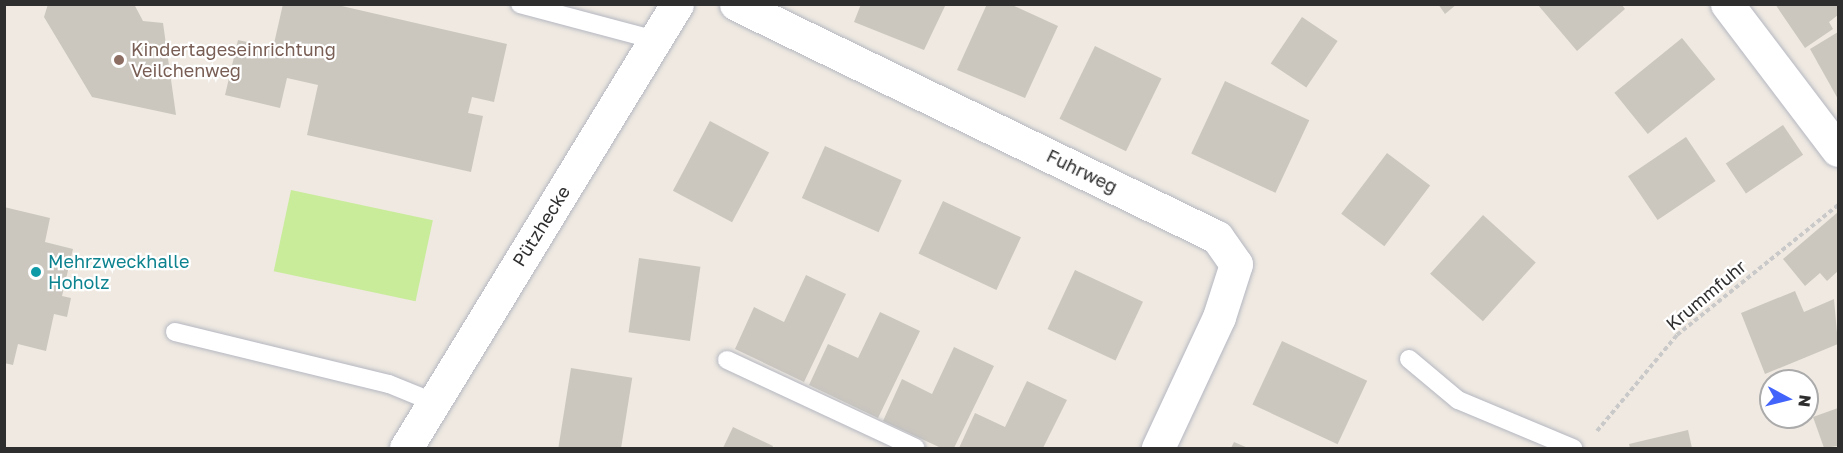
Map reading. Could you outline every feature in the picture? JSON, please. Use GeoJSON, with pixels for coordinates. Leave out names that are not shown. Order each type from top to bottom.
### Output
{"type":"FeatureCollection","features":[{"type":"Feature","properties":{"kind":"street","name":"Pützhecke"},"geometry":{"type":"LineString","coordinates":[[406,448],[677,4]]}},
{"type":"Feature","properties":{"kind":"street","name":"Fuhrweg"},"geometry":{"type":"LineString","coordinates":[[736,4],[1217,237],[1236,264],[1219,317],[1158,448]]}},
{"type":"Feature","properties":{"kind":"street"},"geometry":{"type":"LineString","coordinates":[[1727,4],[1839,150]]}},
{"type":"Feature","properties":{"kind":"lane"},"geometry":{"type":"LineString","coordinates":[[520,4],[655,40]]}},
{"type":"Feature","properties":{"kind":"lane"},"geometry":{"type":"LineString","coordinates":[[175,332],[369,379],[433,402]]}},
{"type":"Feature","properties":{"kind":"lane"},"geometry":{"type":"LineString","coordinates":[[1409,359],[1458,400],[1573,448]]}},
{"type":"Feature","properties":{"kind":"lane"},"geometry":{"type":"LineString","coordinates":[[727,360],[916,448]]}},
{"type":"Feature","properties":{"kind":"path","name":"Krummfuhr"},"geometry":{"type":"LineString","coordinates":[[1591,440],[1677,335],[1839,205]]}},
{"type":"Feature","properties":{"kind":"green space"},"geometry":{"type":"Polygon","coordinates":[[[291,190],[433,220],[416,301],[274,271],[291,190]]]}},
{"type":"Feature","properties":{"kind":"building","name":"Kindertageseinrichtung Veilchenweg"},"geometry":{"type":"Polygon","coordinates":[[[48,4],[134,4],[143,21],[163,23],[176,115],[92,97],[44,17],[48,4]]]}},
{"type":"Feature","properties":{"kind":"building"},"geometry":{"type":"Polygon","coordinates":[[[283,4],[333,4],[507,44],[494,102],[472,97],[468,113],[483,116],[471,172],[307,135],[318,85],[287,78],[280,108],[225,95],[238,40],[273,48],[283,4]]]}},
{"type":"Feature","properties":{"kind":"building"},"geometry":{"type":"Polygon","coordinates":[[[861,4],[946,4],[924,50],[854,22],[861,4]]]}},
{"type":"Feature","properties":{"kind":"building"},"geometry":{"type":"Polygon","coordinates":[[[987,4],[1010,4],[1058,26],[1025,98],[957,70],[987,4]]]}},
{"type":"Feature","properties":{"kind":"building"},"geometry":{"type":"Polygon","coordinates":[[[1438,4],[1457,4],[1445,14],[1438,4]]]}},
{"type":"Feature","properties":{"kind":"building"},"geometry":{"type":"Polygon","coordinates":[[[1775,4],[1838,4],[1838,15],[1829,22],[1833,29],[1805,48],[1775,4]]]}},
{"type":"Feature","properties":{"kind":"building"},"geometry":{"type":"Polygon","coordinates":[[[1538,5],[1622,5],[1625,9],[1577,51],[1538,5]]]}},
{"type":"Feature","properties":{"kind":"building"},"geometry":{"type":"Polygon","coordinates":[[[1302,17],[1338,41],[1306,87],[1271,63],[1302,17]]]}},
{"type":"Feature","properties":{"kind":"building"},"geometry":{"type":"Polygon","coordinates":[[[1838,32],[1838,99],[1810,49],[1838,32]]]}},
{"type":"Feature","properties":{"kind":"building"},"geometry":{"type":"Polygon","coordinates":[[[1682,38],[1715,79],[1648,134],[1614,93],[1682,38]]]}},
{"type":"Feature","properties":{"kind":"building"},"geometry":{"type":"Polygon","coordinates":[[[1095,46],[1162,78],[1126,151],[1059,119],[1095,46]]]}},
{"type":"Feature","properties":{"kind":"building"},"geometry":{"type":"Polygon","coordinates":[[[1225,81],[1309,120],[1275,193],[1191,154],[1225,81]]]}},
{"type":"Feature","properties":{"kind":"building"},"geometry":{"type":"Polygon","coordinates":[[[710,121],[769,152],[732,222],[673,191],[710,121]]]}},
{"type":"Feature","properties":{"kind":"building"},"geometry":{"type":"Polygon","coordinates":[[[1783,125],[1803,155],[1746,193],[1726,164],[1783,125]]]}},
{"type":"Feature","properties":{"kind":"building"},"geometry":{"type":"Polygon","coordinates":[[[1686,137],[1716,181],[1658,220],[1628,176],[1686,137]]]}},
{"type":"Feature","properties":{"kind":"building"},"geometry":{"type":"Polygon","coordinates":[[[825,146],[902,180],[879,232],[802,198],[825,146]]]}},
{"type":"Feature","properties":{"kind":"building"},"geometry":{"type":"Polygon","coordinates":[[[1387,153],[1430,185],[1384,246],[1341,214],[1387,153]]]}},
{"type":"Feature","properties":{"kind":"building"},"geometry":{"type":"Polygon","coordinates":[[[943,201],[1021,237],[996,290],[918,254],[943,201]]]}},
{"type":"Feature","properties":{"kind":"building","name":"Mehrzweckhalle Hoholz"},"geometry":{"type":"Polygon","coordinates":[[[4,207],[50,218],[45,242],[73,249],[62,296],[71,298],[67,317],[54,314],[46,351],[18,344],[13,365],[4,363],[4,207]]]}},
{"type":"Feature","properties":{"kind":"building"},"geometry":{"type":"Polygon","coordinates":[[[1838,212],[1838,271],[1827,281],[1820,273],[1805,286],[1783,259],[1838,212]]]}},
{"type":"Feature","properties":{"kind":"building"},"geometry":{"type":"Polygon","coordinates":[[[1483,215],[1536,263],[1483,321],[1430,274],[1483,215]]]}},
{"type":"Feature","properties":{"kind":"building"},"geometry":{"type":"Polygon","coordinates":[[[639,258],[700,267],[690,341],[629,332],[639,258]]]}},
{"type":"Feature","properties":{"kind":"building"},"geometry":{"type":"Polygon","coordinates":[[[1075,270],[1143,302],[1116,361],[1048,329],[1075,270]]]}},
{"type":"Feature","properties":{"kind":"building"},"geometry":{"type":"Polygon","coordinates":[[[806,275],[846,294],[804,382],[735,349],[754,307],[784,322],[806,275]]]}},
{"type":"Feature","properties":{"kind":"building"},"geometry":{"type":"Polygon","coordinates":[[[1795,291],[1804,312],[1834,299],[1838,344],[1777,369],[1763,369],[1741,313],[1795,291]]]}},
{"type":"Feature","properties":{"kind":"building"},"geometry":{"type":"Polygon","coordinates":[[[880,312],[920,331],[878,418],[809,385],[828,344],[858,358],[880,312]]]}},
{"type":"Feature","properties":{"kind":"building"},"geometry":{"type":"Polygon","coordinates":[[[1282,341],[1367,381],[1338,444],[1252,404],[1282,341]]]}},
{"type":"Feature","properties":{"kind":"building"},"geometry":{"type":"Polygon","coordinates":[[[954,347],[994,366],[954,448],[941,448],[883,421],[902,379],[932,394],[954,347]]]}},
{"type":"Feature","properties":{"kind":"building"},"geometry":{"type":"Polygon","coordinates":[[[571,368],[632,378],[621,448],[558,447],[571,368]]]}},
{"type":"Feature","properties":{"kind":"building"},"geometry":{"type":"Polygon","coordinates":[[[1027,381],[1067,400],[1043,448],[959,448],[975,413],[1005,427],[1027,381]]]}},
{"type":"Feature","properties":{"kind":"building"},"geometry":{"type":"Polygon","coordinates":[[[1838,408],[1838,446],[1824,448],[1817,429],[1819,415],[1838,408]]]}},
{"type":"Feature","properties":{"kind":"building"},"geometry":{"type":"Polygon","coordinates":[[[733,427],[773,446],[772,448],[723,448],[733,427]]]}},
{"type":"Feature","properties":{"kind":"building"},"geometry":{"type":"Polygon","coordinates":[[[1688,430],[1692,448],[1630,448],[1629,444],[1688,430]]]}},
{"type":"Feature","properties":{"kind":"building"},"geometry":{"type":"Polygon","coordinates":[[[1234,442],[1248,448],[1231,448],[1234,442]]]}},
{"type":"Feature","properties":{"kind":"place","name":"Kindertageseinrichtung Veilchenweg"},"geometry":{"type":"Point","coordinates":[119,60]}},
{"type":"Feature","properties":{"kind":"place","name":"Mehrzweckhalle Hoholz"},"geometry":{"type":"Point","coordinates":[36,272]}}]}
